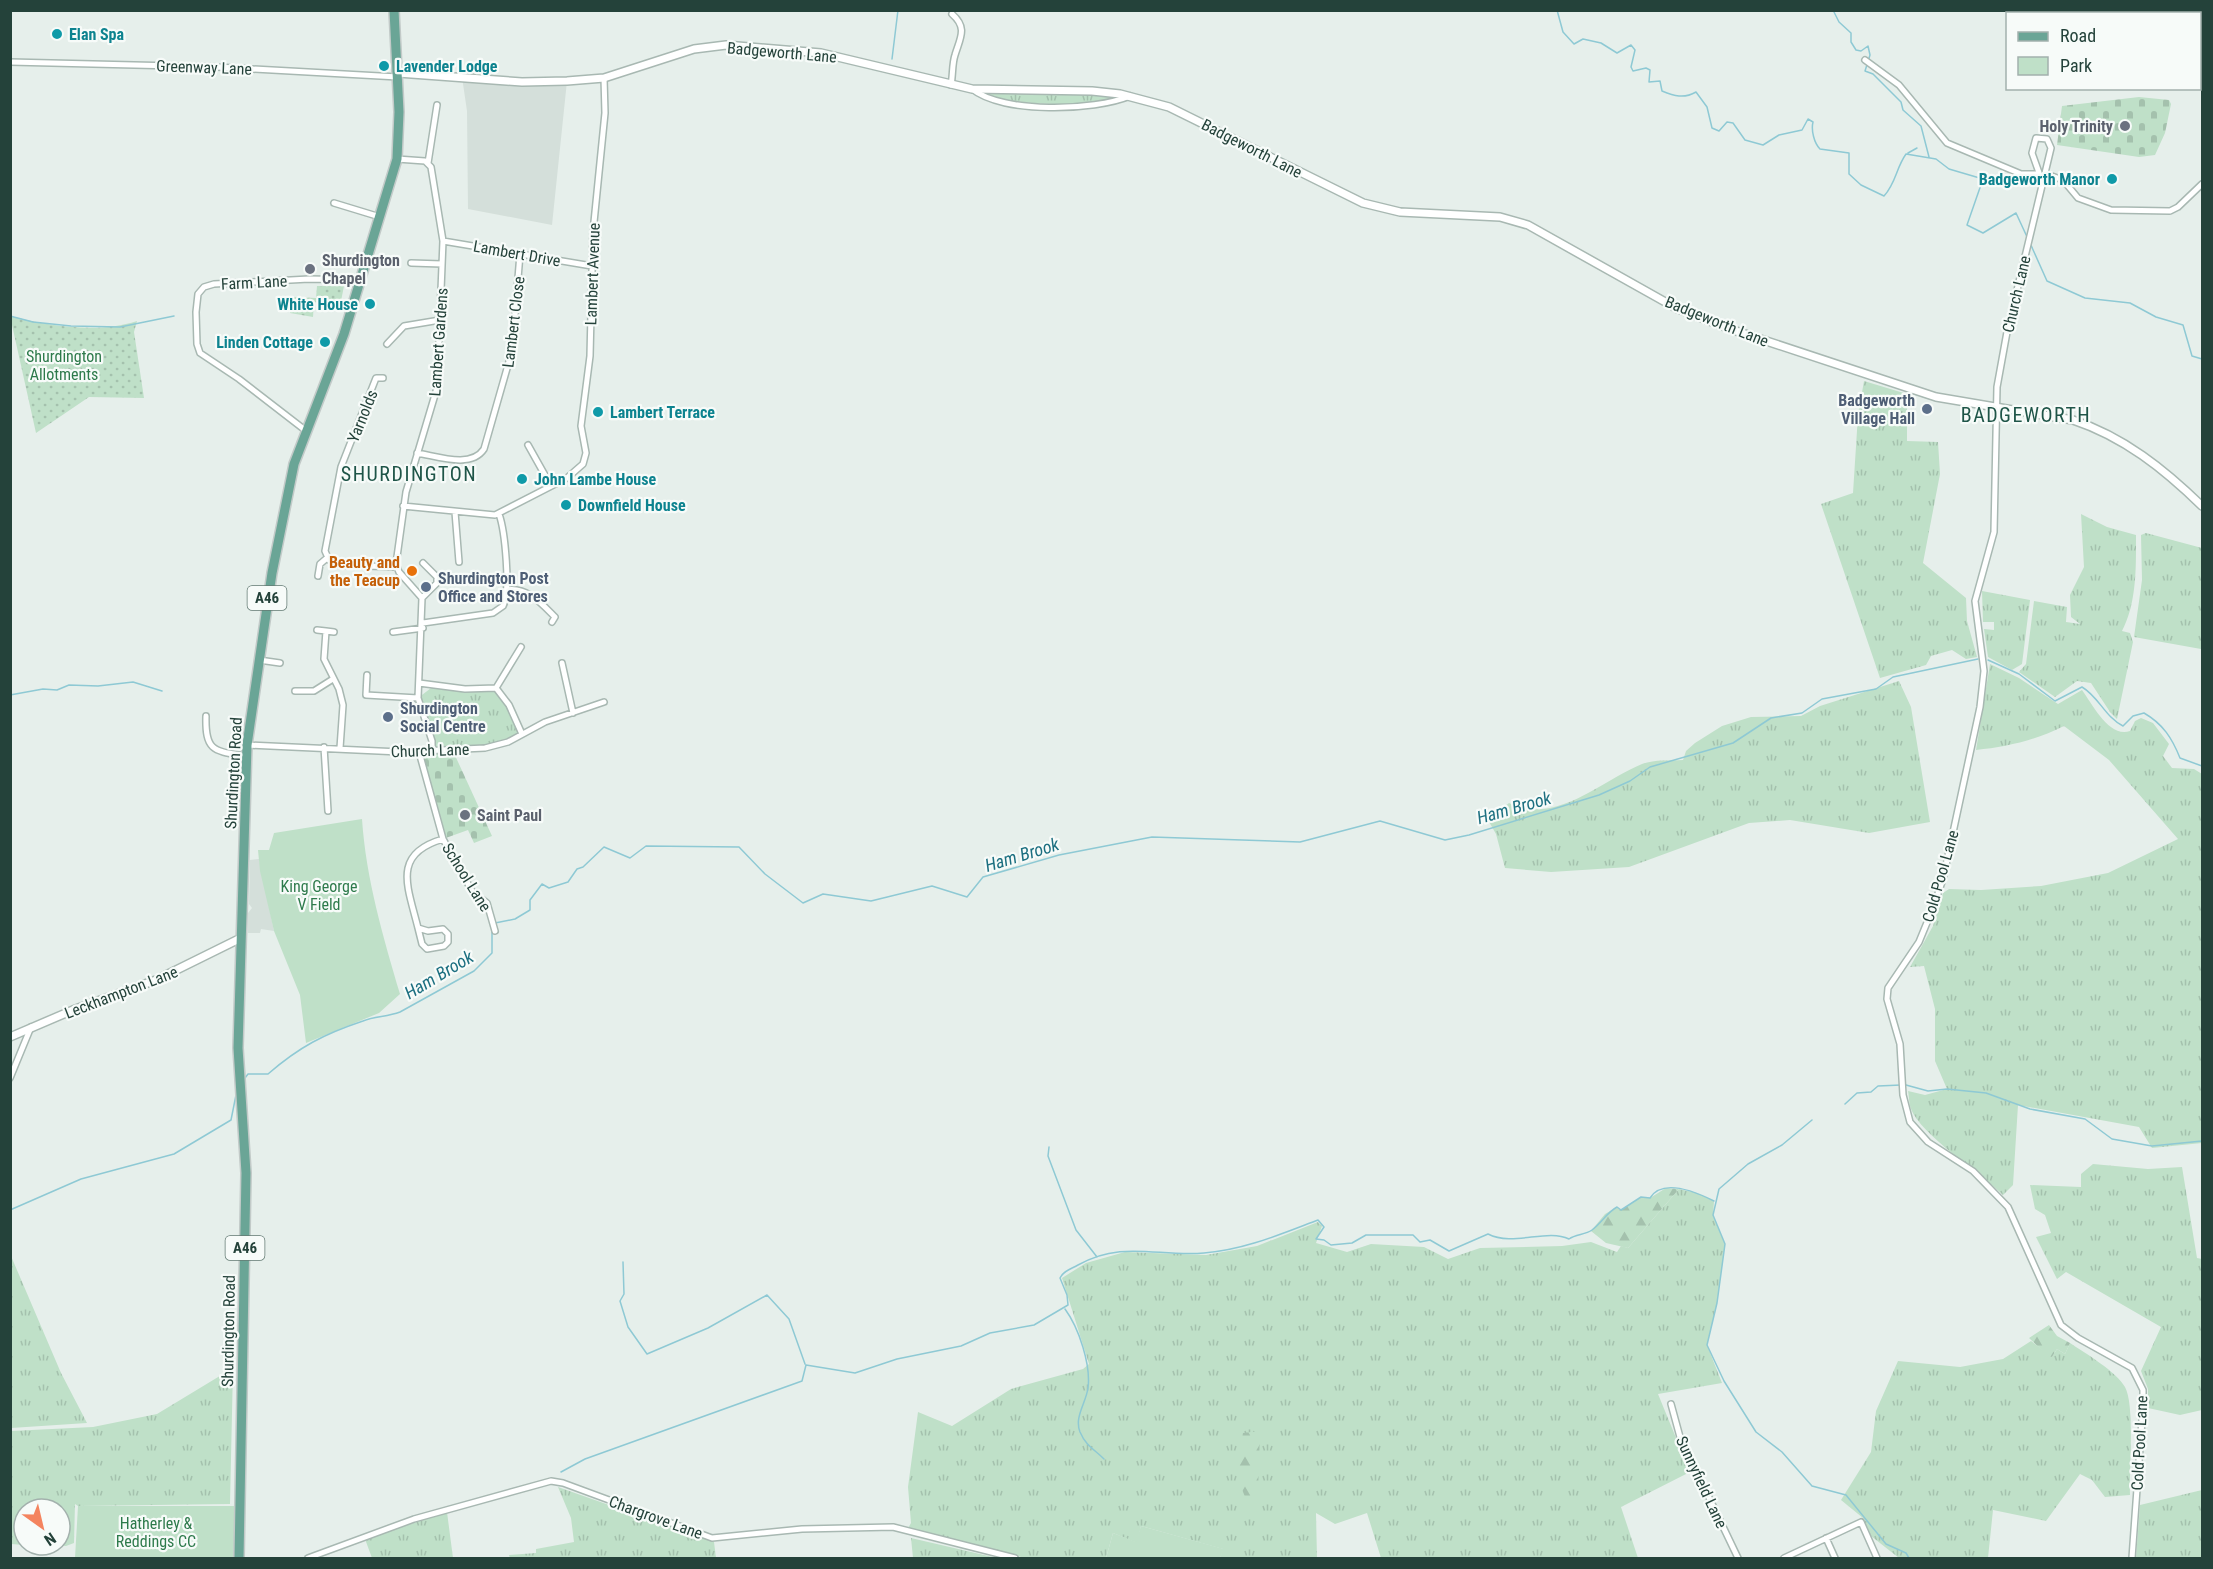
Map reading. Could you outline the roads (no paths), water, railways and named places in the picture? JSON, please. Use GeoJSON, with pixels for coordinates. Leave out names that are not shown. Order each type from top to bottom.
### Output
{"type":"FeatureCollection","features":[{"type":"Feature","properties":{"kind":"main road","name":"Shurdington Road"},"geometry":{"type":"LineString","coordinates":[[239,1558],[246,1173],[238,1048],[247,745],[258,660],[287,493],[305,430],[344,334],[397,159],[398,75],[394,10]]}},
{"type":"Feature","properties":{"kind":"street"},"geometry":{"type":"LineString","coordinates":[[951,85],[954,55],[962,32],[960,22],[952,14]]}},
{"type":"Feature","properties":{"kind":"street","name":"Badgeworth Lane"},"geometry":{"type":"LineString","coordinates":[[398,75],[522,82],[604,78],[694,49],[726,45],[821,53],[859,60],[972,89],[1074,91],[1130,96],[1169,107],[1363,203],[1400,212],[1500,217],[1528,225],[1676,308],[1733,330],[1936,397],[2073,420],[2115,437],[2159,466],[2202,506]]}},
{"type":"Feature","properties":{"kind":"street","name":"Greenway Lane"},"geometry":{"type":"LineString","coordinates":[[10,62],[217,67],[398,75]]}},
{"type":"Feature","properties":{"kind":"street"},"geometry":{"type":"LineString","coordinates":[[1870,63],[1899,85],[1947,143],[2021,174],[2038,174]]}},
{"type":"Feature","properties":{"kind":"street","name":"Lambert Avenue"},"geometry":{"type":"LineString","coordinates":[[551,486],[581,468],[586,453],[581,426],[590,357],[592,266],[604,113],[604,78]]}},
{"type":"Feature","properties":{"kind":"street"},"geometry":{"type":"LineString","coordinates":[[972,89],[983,98],[1031,106],[1117,102],[1130,96]]}},
{"type":"Feature","properties":{"kind":"street"},"geometry":{"type":"LineString","coordinates":[[397,159],[428,163],[437,105]]}},
{"type":"Feature","properties":{"kind":"street","name":"Church Lane"},"geometry":{"type":"LineString","coordinates":[[1997,408],[1997,387],[2007,332],[2051,148],[2049,142],[2036,138],[2032,153],[2042,181]]}},
{"type":"Feature","properties":{"kind":"street","name":"Lambert Gardens"},"geometry":{"type":"LineString","coordinates":[[397,567],[403,506],[436,395],[443,241],[432,171],[428,163]]}},
{"type":"Feature","properties":{"kind":"street"},"geometry":{"type":"LineString","coordinates":[[2046,174],[2063,180],[2078,198],[2110,210],[2175,210],[2202,184]]}},
{"type":"Feature","properties":{"kind":"street"},"geometry":{"type":"LineString","coordinates":[[334,203],[380,217]]}},
{"type":"Feature","properties":{"kind":"street","name":"Lambert Drive"},"geometry":{"type":"LineString","coordinates":[[443,241],[592,266]]}},
{"type":"Feature","properties":{"kind":"street","name":"Lambert Close"},"geometry":{"type":"LineString","coordinates":[[417,453],[467,460],[476,457],[484,449],[512,351],[520,254]]}},
{"type":"Feature","properties":{"kind":"street","name":"Lambert Gardens"},"geometry":{"type":"LineString","coordinates":[[411,263],[442,264]]}},
{"type":"Feature","properties":{"kind":"street","name":"Farm Lane"},"geometry":{"type":"LineString","coordinates":[[305,430],[239,379],[200,353],[197,344],[198,294],[204,286],[214,284],[309,279],[360,280]]}},
{"type":"Feature","properties":{"kind":"street"},"geometry":{"type":"LineString","coordinates":[[387,344],[404,326],[440,320]]}},
{"type":"Feature","properties":{"kind":"street","name":"Yarnolds"},"geometry":{"type":"LineString","coordinates":[[318,576],[320,564],[327,558],[325,550],[335,488],[380,378],[369,377]]}},
{"type":"Feature","properties":{"kind":"street","name":"Cold Pool Lane"},"geometry":{"type":"LineString","coordinates":[[1997,408],[1994,532],[1976,601],[1984,671],[1980,707],[1936,898],[1920,942],[1888,988],[1887,999],[1900,1044],[1903,1095],[1910,1122],[1928,1142],[1972,1172],[2008,1207],[2061,1325],[2078,1338],[2132,1368],[2139,1378],[2143,1390],[2143,1406],[2132,1558]]}},
{"type":"Feature","properties":{"kind":"street"},"geometry":{"type":"LineString","coordinates":[[403,506],[499,514],[551,486],[528,445]]}},
{"type":"Feature","properties":{"kind":"street"},"geometry":{"type":"LineString","coordinates":[[455,512],[459,562]]}},
{"type":"Feature","properties":{"kind":"street"},"geometry":{"type":"LineString","coordinates":[[393,632],[493,613],[505,603],[507,590],[503,526],[499,514]]}},
{"type":"Feature","properties":{"kind":"street"},"geometry":{"type":"LineString","coordinates":[[327,558],[337,565],[397,567],[422,598],[423,626],[418,698],[432,741],[432,752]]}},
{"type":"Feature","properties":{"kind":"street"},"geometry":{"type":"LineString","coordinates":[[422,598],[436,583],[437,577],[423,563]]}},
{"type":"Feature","properties":{"kind":"street"},"geometry":{"type":"LineString","coordinates":[[507,590],[512,589],[535,597],[554,620],[562,615]]}},
{"type":"Feature","properties":{"kind":"street"},"geometry":{"type":"LineString","coordinates":[[317,630],[334,632]]}},
{"type":"Feature","properties":{"kind":"street"},"geometry":{"type":"LineString","coordinates":[[326,631],[324,659],[343,705],[340,748]]}},
{"type":"Feature","properties":{"kind":"street"},"geometry":{"type":"LineString","coordinates":[[496,688],[521,647]]}},
{"type":"Feature","properties":{"kind":"street"},"geometry":{"type":"LineString","coordinates":[[258,660],[280,663]]}},
{"type":"Feature","properties":{"kind":"street"},"geometry":{"type":"LineString","coordinates":[[562,663],[573,713]]}},
{"type":"Feature","properties":{"kind":"street"},"geometry":{"type":"LineString","coordinates":[[367,675],[366,695],[418,698]]}},
{"type":"Feature","properties":{"kind":"street"},"geometry":{"type":"LineString","coordinates":[[295,691],[314,691],[333,680]]}},
{"type":"Feature","properties":{"kind":"street"},"geometry":{"type":"LineString","coordinates":[[419,682],[465,689],[496,688]]}},
{"type":"Feature","properties":{"kind":"street"},"geometry":{"type":"LineString","coordinates":[[496,688],[509,705],[522,734]]}},
{"type":"Feature","properties":{"kind":"street","name":"Church Lane"},"geometry":{"type":"LineString","coordinates":[[247,745],[419,752],[485,748],[508,742],[544,722],[604,702]]}},
{"type":"Feature","properties":{"kind":"street"},"geometry":{"type":"LineString","coordinates":[[206,716],[206,736],[212,747],[221,752],[246,756]]}},
{"type":"Feature","properties":{"kind":"street"},"geometry":{"type":"LineString","coordinates":[[324,747],[328,811]]}},
{"type":"Feature","properties":{"kind":"street","name":"School Lane"},"geometry":{"type":"LineString","coordinates":[[419,752],[443,839],[472,891],[487,903],[495,932]]}},
{"type":"Feature","properties":{"kind":"street"},"geometry":{"type":"LineString","coordinates":[[418,928],[428,931],[443,929],[448,934],[448,942],[444,946],[427,949],[422,944],[407,885],[408,865],[421,847],[443,839]]}},
{"type":"Feature","properties":{"kind":"street","name":"Leckhampton Lane"},"geometry":{"type":"LineString","coordinates":[[10,1037],[156,980],[241,938]]}},
{"type":"Feature","properties":{"kind":"street"},"geometry":{"type":"LineString","coordinates":[[10,1078],[31,1027]]}},
{"type":"Feature","properties":{"kind":"street","name":"Sunnyfield Lane"},"geometry":{"type":"LineString","coordinates":[[1671,1404],[1680,1437],[1738,1558]]}},
{"type":"Feature","properties":{"kind":"street","name":"Chargrove Lane"},"geometry":{"type":"LineString","coordinates":[[308,1558],[414,1519],[551,1481],[563,1483],[712,1538],[802,1529],[893,1527],[922,1537],[1015,1558]]}},
{"type":"Feature","properties":{"kind":"street"},"geometry":{"type":"LineString","coordinates":[[1784,1558],[1794,1556],[1861,1522],[1877,1558]]}},
{"type":"Feature","properties":{"kind":"street"},"geometry":{"type":"LineString","coordinates":[[1826,1538],[1835,1558]]}},
{"type":"Feature","properties":{"kind":"waterway"},"geometry":{"type":"LineString","coordinates":[[892,59],[898,10]]}},
{"type":"Feature","properties":{"kind":"waterway"},"geometry":{"type":"LineString","coordinates":[[1557,10],[1563,32],[1574,44],[1583,39],[1601,43],[1617,53],[1631,45],[1635,50],[1631,67],[1633,71],[1646,68],[1650,70],[1649,82],[1660,81],[1662,91],[1679,96],[1696,92],[1707,107],[1712,128],[1719,131],[1727,122],[1733,123],[1745,140],[1763,145],[1779,135],[1802,130],[1808,119],[1813,122],[1812,129],[1820,149],[1849,153],[1849,174],[1861,185],[1884,196],[1906,154],[1936,159],[1949,169],[1983,179],[1967,225],[1983,233],[2016,213],[2028,239]]}},
{"type":"Feature","properties":{"kind":"waterway"},"geometry":{"type":"LineString","coordinates":[[1833,10],[1839,22],[1851,33],[1851,42],[1856,50],[1861,51],[1868,46],[1870,55],[1865,71],[1873,74],[1901,102],[1903,110],[1921,126],[1929,157]]}},
{"type":"Feature","properties":{"kind":"waterway"},"geometry":{"type":"LineString","coordinates":[[1908,153],[1917,148]]}},
{"type":"Feature","properties":{"kind":"waterway"},"geometry":{"type":"LineString","coordinates":[[2030,243],[2047,281],[2085,298],[2130,303],[2156,317],[2183,325],[2192,356],[2202,359]]}},
{"type":"Feature","properties":{"kind":"waterway"},"geometry":{"type":"LineString","coordinates":[[10,316],[33,322],[71,326],[120,327],[174,316]]}},
{"type":"Feature","properties":{"kind":"waterway","name":"Ham Brook"},"geometry":{"type":"LineString","coordinates":[[495,923],[515,919],[530,910],[530,900],[542,884],[549,888],[568,882],[577,869],[583,867],[604,847],[630,858],[646,846],[739,847],[765,874],[803,903],[823,894],[871,901],[932,886],[967,897],[983,877],[1059,855],[1152,837],[1300,842],[1380,821],[1445,840],[1469,835],[1599,795],[1630,781],[1650,767],[1733,743],[1771,718],[1802,713],[1822,699],[1876,689],[1893,677],[1978,659]]}},
{"type":"Feature","properties":{"kind":"waterway","name":"Ham Brook"},"geometry":{"type":"LineString","coordinates":[[1988,660],[2019,674],[2055,701],[2082,687],[2093,696],[2111,718],[2123,726],[2133,716],[2144,713],[2166,732],[2180,758],[2202,766]]}},
{"type":"Feature","properties":{"kind":"waterway"},"geometry":{"type":"LineString","coordinates":[[10,695],[43,689],[57,690],[69,685],[98,686],[133,682],[162,691]]}},
{"type":"Feature","properties":{"kind":"waterway","name":"Ham Brook"},"geometry":{"type":"LineString","coordinates":[[245,1078],[248,1074],[268,1074],[290,1056],[324,1036],[368,1019],[400,1012],[474,971],[492,953],[492,928]]}},
{"type":"Feature","properties":{"kind":"waterway"},"geometry":{"type":"LineString","coordinates":[[1845,1104],[1857,1093],[1871,1092],[1878,1086],[1901,1085]]}},
{"type":"Feature","properties":{"kind":"waterway"},"geometry":{"type":"LineString","coordinates":[[1906,1085],[1928,1091],[1947,1089],[1986,1093],[2030,1109],[2085,1119],[2112,1139],[2152,1146],[2202,1141]]}},
{"type":"Feature","properties":{"kind":"waterway","name":"Ham Brook"},"geometry":{"type":"LineString","coordinates":[[10,1210],[81,1179],[174,1154],[231,1120],[237,1090]]}},
{"type":"Feature","properties":{"kind":"waterway"},"geometry":{"type":"LineString","coordinates":[[1812,1120],[1782,1145],[1748,1164],[1719,1189],[1713,1215],[1725,1244],[1717,1303],[1707,1345],[1724,1381],[1756,1432],[1782,1452],[1812,1486],[1846,1495],[1886,1544],[1906,1553],[1909,1558]]}},
{"type":"Feature","properties":{"kind":"waterway"},"geometry":{"type":"LineString","coordinates":[[1049,1147],[1048,1156],[1076,1230],[1097,1257]]}},
{"type":"Feature","properties":{"kind":"waterway"},"geometry":{"type":"LineString","coordinates":[[561,1472],[585,1459],[802,1381],[806,1365],[855,1373],[897,1359],[961,1346],[990,1333],[1034,1325],[1068,1305],[1067,1295],[1060,1278],[1063,1274],[1094,1257],[1110,1253],[1140,1251],[1187,1254],[1233,1249],[1318,1220],[1324,1227],[1316,1239],[1324,1240],[1331,1245],[1352,1243],[1366,1235],[1413,1235],[1420,1242],[1430,1240],[1449,1251],[1488,1234],[1508,1239],[1551,1235],[1569,1239],[1592,1230],[1617,1207],[1621,1210],[1641,1197],[1650,1198],[1663,1188],[1681,1189],[1714,1201]]}},
{"type":"Feature","properties":{"kind":"waterway"},"geometry":{"type":"LineString","coordinates":[[623,1262],[624,1294],[620,1301],[628,1327],[647,1354],[708,1328],[767,1295],[789,1319],[805,1364]]}},
{"type":"Feature","properties":{"kind":"waterway"},"geometry":{"type":"LineString","coordinates":[[1065,1309],[1079,1336],[1088,1369],[1087,1394],[1078,1421],[1080,1432],[1090,1447],[1104,1459]]}},
{"type":"Feature","properties":{"kind":"place","name":"Elan Spa"},"geometry":{"type":"Point","coordinates":[57,34]}},
{"type":"Feature","properties":{"kind":"place","name":"Lavender Lodge"},"geometry":{"type":"Point","coordinates":[384,66]}},
{"type":"Feature","properties":{"kind":"place","name":"Holy Trinity"},"geometry":{"type":"Point","coordinates":[2125,126]}},
{"type":"Feature","properties":{"kind":"place","name":"Badgeworth Manor"},"geometry":{"type":"Point","coordinates":[2112,179]}},
{"type":"Feature","properties":{"kind":"place","name":"Shurdington Chapel"},"geometry":{"type":"Point","coordinates":[310,269]}},
{"type":"Feature","properties":{"kind":"place","name":"White House"},"geometry":{"type":"Point","coordinates":[370,304]}},
{"type":"Feature","properties":{"kind":"place","name":"Linden Cottage"},"geometry":{"type":"Point","coordinates":[325,342]}},
{"type":"Feature","properties":{"kind":"place","name":"Badgeworth Village Hall"},"geometry":{"type":"Point","coordinates":[1927,409]}},
{"type":"Feature","properties":{"kind":"place","name":"Lambert Terrace"},"geometry":{"type":"Point","coordinates":[598,412]}},
{"type":"Feature","properties":{"kind":"place","name":"John Lambe House"},"geometry":{"type":"Point","coordinates":[522,479]}},
{"type":"Feature","properties":{"kind":"place","name":"Downfield House"},"geometry":{"type":"Point","coordinates":[566,505]}},
{"type":"Feature","properties":{"kind":"place","name":"Beauty and the Teacup"},"geometry":{"type":"Point","coordinates":[412,571]}},
{"type":"Feature","properties":{"kind":"place","name":"Shurdington Post Office and Stores"},"geometry":{"type":"Point","coordinates":[426,587]}},
{"type":"Feature","properties":{"kind":"place","name":"Shurdington Social Centre"},"geometry":{"type":"Point","coordinates":[388,717]}},
{"type":"Feature","properties":{"kind":"place","name":"Saint Paul"},"geometry":{"type":"Point","coordinates":[465,815]}},
{"type":"Feature","properties":{"kind":"district","name":"BADGEWORTH"},"geometry":{"type":"Point","coordinates":[2026,415]}},
{"type":"Feature","properties":{"kind":"district","name":"SHURDINGTON"},"geometry":{"type":"Point","coordinates":[409,474]}},
{"type":"Feature","properties":{"kind":"park label","name":"Shurdington Allotments"},"geometry":{"type":"Point","coordinates":[64,365]}},
{"type":"Feature","properties":{"kind":"park label","name":"King George V Field"},"geometry":{"type":"Point","coordinates":[319,895]}},
{"type":"Feature","properties":{"kind":"park label","name":"Hatherley & Reddings CC"},"geometry":{"type":"Point","coordinates":[156,1532]}}]}
